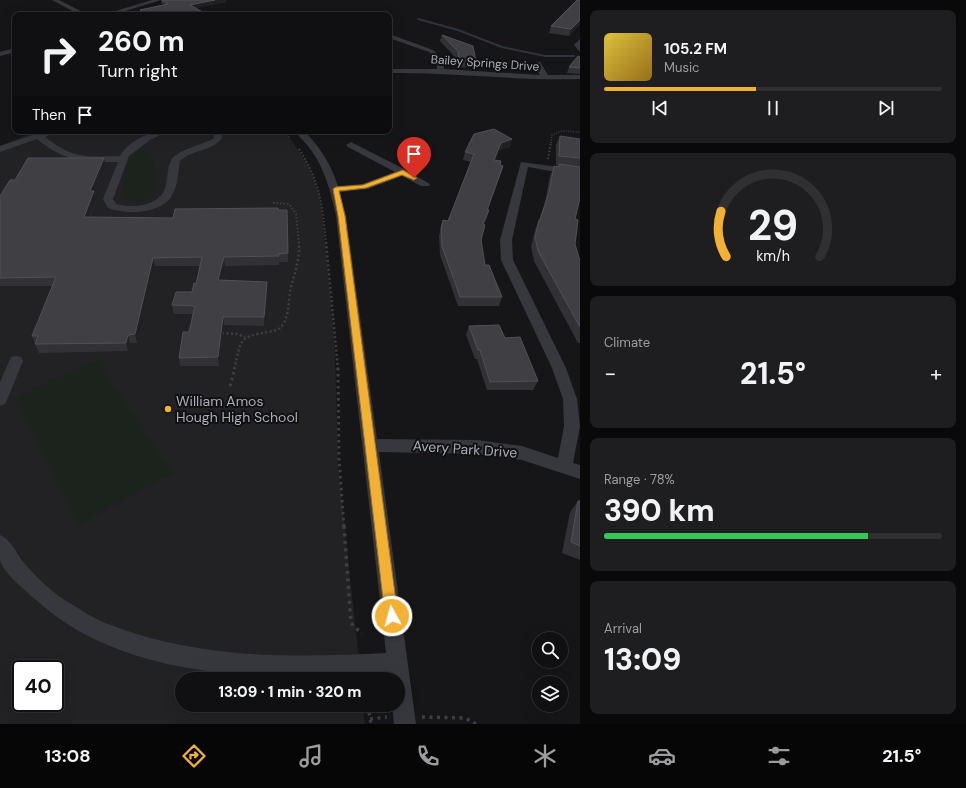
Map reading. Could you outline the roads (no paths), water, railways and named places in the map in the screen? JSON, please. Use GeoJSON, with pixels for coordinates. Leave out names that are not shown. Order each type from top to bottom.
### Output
{"type":"FeatureCollection","features":[{"type":"Feature","properties":{"kind":"street"},"geometry":{"type":"LineString","coordinates":[[55,0],[79,12]]}},
{"type":"Feature","properties":{"kind":"street"},"geometry":{"type":"LineString","coordinates":[[116,12],[158,0]]}},
{"type":"Feature","properties":{"kind":"street"},"geometry":{"type":"LineString","coordinates":[[392,37],[431,52],[440,60],[441,72]]}},
{"type":"Feature","properties":{"kind":"street"},"geometry":{"type":"LineString","coordinates":[[580,41],[577,45],[580,50]]}},
{"type":"Feature","properties":{"kind":"street"},"geometry":{"type":"LineString","coordinates":[[0,54],[12,51]]}},
{"type":"Feature","properties":{"kind":"street"},"geometry":{"type":"LineString","coordinates":[[537,64],[546,78]]}},
{"type":"Feature","properties":{"kind":"street","name":"Bailey Springs Drive"},"geometry":{"type":"LineString","coordinates":[[392,71],[441,72],[546,78],[580,78]]}},
{"type":"Feature","properties":{"kind":"street"},"geometry":{"type":"LineString","coordinates":[[0,149],[44,134]]}},
{"type":"Feature","properties":{"kind":"street"},"geometry":{"type":"LineString","coordinates":[[157,134],[136,143],[123,159],[108,199],[108,202],[116,208],[153,206],[165,200],[168,195],[175,160],[182,155],[214,142],[218,138],[217,134]]}},
{"type":"Feature","properties":{"kind":"street"},"geometry":{"type":"LineString","coordinates":[[302,134],[307,138],[324,163],[336,189],[341,216],[405,724]]}},
{"type":"Feature","properties":{"kind":"street"},"geometry":{"type":"LineString","coordinates":[[38,136],[59,153],[72,159],[123,159]]}},
{"type":"Feature","properties":{"kind":"street"},"geometry":{"type":"LineString","coordinates":[[352,145],[425,184]]}},
{"type":"Feature","properties":{"kind":"street"},"geometry":{"type":"LineString","coordinates":[[564,466],[572,426],[570,399],[559,368],[507,260],[506,240],[524,164],[580,173]]}},
{"type":"Feature","properties":{"kind":"street"},"geometry":{"type":"LineString","coordinates":[[336,189],[364,186],[403,172]]}},
{"type":"Feature","properties":{"kind":"street"},"geometry":{"type":"LineString","coordinates":[[0,400],[16,361]]}},
{"type":"Feature","properties":{"kind":"street","name":"Avery Park Drive"},"geometry":{"type":"LineString","coordinates":[[370,445],[477,447],[522,453],[580,472]]}},
{"type":"Feature","properties":{"kind":"street"},"geometry":{"type":"LineString","coordinates":[[0,544],[22,576],[47,598],[78,620],[108,636],[136,646],[189,658],[256,665],[360,665],[397,663]]}},
{"type":"Feature","properties":{"kind":"waterway"},"geometry":{"type":"LineString","coordinates":[[418,19],[458,30],[502,47],[545,56],[574,56]]}},
{"type":"Feature","properties":{"kind":"place","name":"William Amos Hough High School"},"geometry":{"type":"Point","coordinates":[168,409]}}]}
